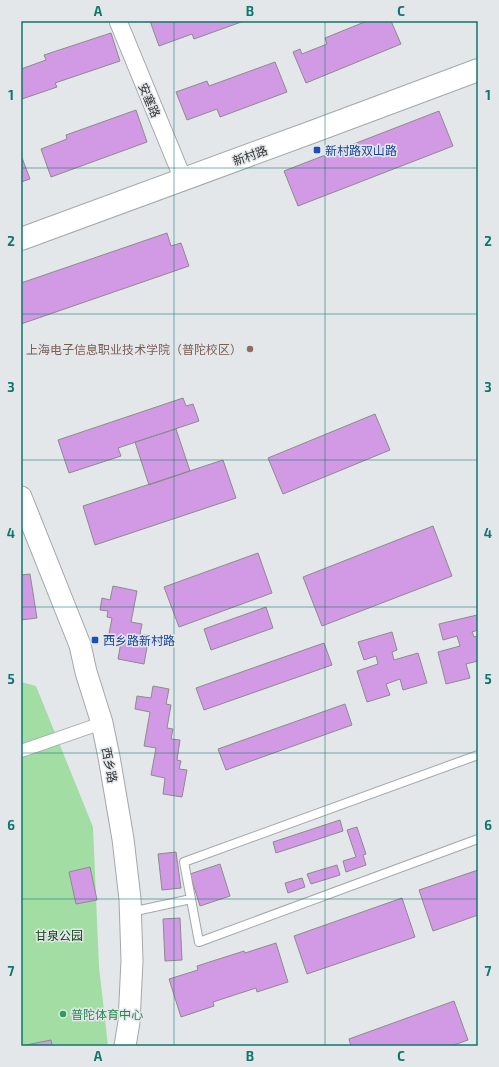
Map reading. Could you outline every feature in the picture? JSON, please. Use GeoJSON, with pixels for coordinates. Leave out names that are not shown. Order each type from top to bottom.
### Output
{"type":"FeatureCollection","features":[{"type":"Feature","properties":{"kind":"main road","name":"新村路"},"geometry":{"type":"LineString","coordinates":[[21,239],[478,70]]}},
{"type":"Feature","properties":{"kind":"street","name":"安塞路"},"geometry":{"type":"LineString","coordinates":[[118,21],[183,179]]}},
{"type":"Feature","properties":{"kind":"street","name":"西乡路"},"geometry":{"type":"LineString","coordinates":[[21,497],[80,645],[86,672],[102,723],[124,839],[131,912],[132,961],[129,1022],[125,1046]]}},
{"type":"Feature","properties":{"kind":"street"},"geometry":{"type":"LineString","coordinates":[[21,751],[102,723]]}},
{"type":"Feature","properties":{"kind":"lane"},"geometry":{"type":"LineString","coordinates":[[478,755],[184,862],[199,942],[478,838]]}},
{"type":"Feature","properties":{"kind":"lane"},"geometry":{"type":"LineString","coordinates":[[131,912],[191,899]]}},
{"type":"Feature","properties":{"kind":"green space","name":"甘泉公园"},"geometry":{"type":"Polygon","coordinates":[[[21,682],[36,686],[93,827],[99,967],[108,1046],[21,1046],[21,682]]]}},
{"type":"Feature","properties":{"kind":"building"},"geometry":{"type":"Polygon","coordinates":[[[150,21],[244,21],[194,39],[192,34],[159,46],[150,21]]]}},
{"type":"Feature","properties":{"kind":"building"},"geometry":{"type":"Polygon","coordinates":[[[367,21],[391,21],[401,44],[306,83],[293,52],[300,49],[302,54],[327,44],[325,38],[367,21]]]}},
{"type":"Feature","properties":{"kind":"building"},"geometry":{"type":"Polygon","coordinates":[[[111,33],[120,61],[55,83],[57,87],[22,99],[21,69],[46,60],[44,55],[111,33]]]}},
{"type":"Feature","properties":{"kind":"building"},"geometry":{"type":"Polygon","coordinates":[[[275,62],[287,92],[220,117],[217,109],[187,120],[176,92],[207,81],[209,86],[275,62]]]}},
{"type":"Feature","properties":{"kind":"building"},"geometry":{"type":"Polygon","coordinates":[[[136,110],[147,142],[51,177],[41,149],[67,139],[66,135],[136,110]]]}},
{"type":"Feature","properties":{"kind":"building"},"geometry":{"type":"Polygon","coordinates":[[[439,111],[453,146],[298,206],[284,171],[439,111]]]}},
{"type":"Feature","properties":{"kind":"building"},"geometry":{"type":"Polygon","coordinates":[[[21,155],[30,179],[21,182],[21,155]]]}},
{"type":"Feature","properties":{"kind":"building"},"geometry":{"type":"Polygon","coordinates":[[[167,233],[171,246],[181,243],[189,266],[21,324],[21,283],[167,233]]]}},
{"type":"Feature","properties":{"kind":"building"},"geometry":{"type":"Polygon","coordinates":[[[183,398],[186,406],[193,404],[199,421],[118,448],[121,456],[69,473],[58,440],[183,398]]]}},
{"type":"Feature","properties":{"kind":"building"},"geometry":{"type":"Polygon","coordinates":[[[375,414],[390,450],[283,494],[268,458],[375,414]]]}},
{"type":"Feature","properties":{"kind":"building"},"geometry":{"type":"Polygon","coordinates":[[[176,429],[190,471],[149,485],[135,442],[176,429]]]}},
{"type":"Feature","properties":{"kind":"building"},"geometry":{"type":"Polygon","coordinates":[[[223,460],[236,498],[95,545],[83,506],[223,460]]]}},
{"type":"Feature","properties":{"kind":"building"},"geometry":{"type":"Polygon","coordinates":[[[433,526],[452,576],[322,626],[303,577],[433,526]]]}},
{"type":"Feature","properties":{"kind":"building"},"geometry":{"type":"Polygon","coordinates":[[[258,553],[272,593],[179,627],[164,587],[258,553]]]}},
{"type":"Feature","properties":{"kind":"building"},"geometry":{"type":"Polygon","coordinates":[[[30,574],[37,618],[21,620],[21,575],[30,574]]]}},
{"type":"Feature","properties":{"kind":"building"},"geometry":{"type":"Polygon","coordinates":[[[113,586],[137,591],[131,622],[142,624],[140,634],[149,636],[144,664],[118,659],[121,642],[108,639],[112,618],[107,617],[108,611],[100,610],[102,598],[110,600],[113,586]]]}},
{"type":"Feature","properties":{"kind":"building"},"geometry":{"type":"Polygon","coordinates":[[[266,607],[273,628],[211,650],[204,629],[266,607]]]}},
{"type":"Feature","properties":{"kind":"building"},"geometry":{"type":"Polygon","coordinates":[[[477,615],[478,630],[472,632],[474,637],[478,636],[478,661],[466,664],[470,678],[446,684],[438,652],[460,646],[457,636],[443,640],[439,624],[477,615]]]}},
{"type":"Feature","properties":{"kind":"building"},"geometry":{"type":"Polygon","coordinates":[[[392,632],[397,650],[392,652],[394,660],[418,653],[427,683],[403,690],[400,679],[386,684],[390,695],[367,702],[357,671],[378,664],[376,656],[364,660],[358,642],[392,632]]]}},
{"type":"Feature","properties":{"kind":"building"},"geometry":{"type":"Polygon","coordinates":[[[324,643],[332,665],[204,710],[196,688],[324,643]]]}},
{"type":"Feature","properties":{"kind":"building"},"geometry":{"type":"Polygon","coordinates":[[[153,686],[169,689],[166,704],[171,705],[167,728],[173,729],[171,739],[180,740],[177,760],[181,761],[179,769],[187,770],[182,797],[163,794],[165,778],[151,775],[156,748],[144,746],[150,712],[135,709],[137,696],[151,698],[153,686]]]}},
{"type":"Feature","properties":{"kind":"building"},"geometry":{"type":"Polygon","coordinates":[[[345,704],[352,725],[226,770],[218,749],[345,704]]]}},
{"type":"Feature","properties":{"kind":"building"},"geometry":{"type":"Polygon","coordinates":[[[340,820],[343,831],[276,853],[273,842],[340,820]]]}},
{"type":"Feature","properties":{"kind":"building"},"geometry":{"type":"Polygon","coordinates":[[[357,827],[366,854],[363,855],[366,865],[346,872],[343,861],[356,857],[347,830],[357,827]]]}},
{"type":"Feature","properties":{"kind":"building"},"geometry":{"type":"Polygon","coordinates":[[[176,852],[181,888],[162,890],[158,854],[176,852]]]}},
{"type":"Feature","properties":{"kind":"building"},"geometry":{"type":"Polygon","coordinates":[[[220,864],[230,896],[200,906],[190,874],[220,864]]]}},
{"type":"Feature","properties":{"kind":"building"},"geometry":{"type":"Polygon","coordinates":[[[337,865],[340,875],[311,884],[307,874],[337,865]]]}},
{"type":"Feature","properties":{"kind":"building"},"geometry":{"type":"Polygon","coordinates":[[[90,867],[97,900],[76,904],[69,872],[90,867]]]}},
{"type":"Feature","properties":{"kind":"building"},"geometry":{"type":"Polygon","coordinates":[[[478,870],[478,915],[433,931],[419,890],[478,870]]]}},
{"type":"Feature","properties":{"kind":"building"},"geometry":{"type":"Polygon","coordinates":[[[302,878],[305,887],[288,893],[285,883],[302,878]]]}},
{"type":"Feature","properties":{"kind":"building"},"geometry":{"type":"Polygon","coordinates":[[[402,898],[415,937],[307,974],[294,936],[402,898]]]}},
{"type":"Feature","properties":{"kind":"building"},"geometry":{"type":"Polygon","coordinates":[[[180,918],[182,960],[165,961],[163,919],[180,918]]]}},
{"type":"Feature","properties":{"kind":"building"},"geometry":{"type":"Polygon","coordinates":[[[276,943],[288,982],[257,992],[256,988],[213,1002],[214,1006],[181,1017],[169,979],[198,970],[197,966],[244,951],[245,953],[276,943]]]}},
{"type":"Feature","properties":{"kind":"building"},"geometry":{"type":"Polygon","coordinates":[[[454,1001],[468,1040],[451,1046],[351,1046],[349,1039],[454,1001]]]}},
{"type":"Feature","properties":{"kind":"building"},"geometry":{"type":"Polygon","coordinates":[[[51,1040],[52,1046],[21,1046],[51,1040]]]}},
{"type":"Feature","properties":{"kind":"place","name":"新村路双山路"},"geometry":{"type":"Point","coordinates":[317,150]}},
{"type":"Feature","properties":{"kind":"place","name":"上海电子信息职业技术学院（普陀校区）"},"geometry":{"type":"Point","coordinates":[250,349]}},
{"type":"Feature","properties":{"kind":"place","name":"西乡路新村路"},"geometry":{"type":"Point","coordinates":[95,640]}},
{"type":"Feature","properties":{"kind":"place","name":"普陀体育中心"},"geometry":{"type":"Point","coordinates":[63,1014]}}]}
